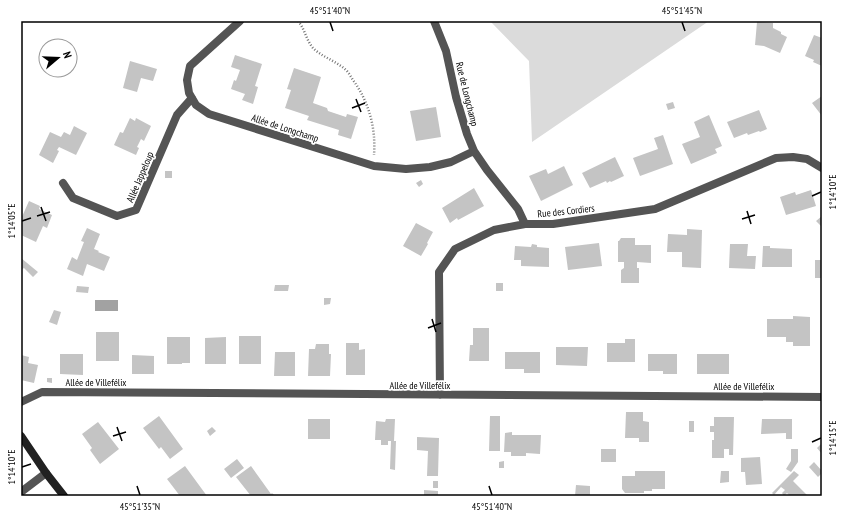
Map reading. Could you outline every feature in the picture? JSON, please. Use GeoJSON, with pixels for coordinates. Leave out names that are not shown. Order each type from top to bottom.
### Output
{"type":"FeatureCollection","features":[{"type":"Feature","properties":{"kind":"main road"},"geometry":{"type":"LineString","coordinates":[[21,436],[46,473],[64,496]]}},
{"type":"Feature","properties":{"kind":"street"},"geometry":{"type":"LineString","coordinates":[[192,98],[189,94],[187,80],[190,66],[240,21]]}},
{"type":"Feature","properties":{"kind":"street","name":"Rue de Longchamp"},"geometry":{"type":"LineString","coordinates":[[434,21],[446,51],[456,97],[467,134],[474,151],[518,209],[525,224]]}},
{"type":"Feature","properties":{"kind":"street","name":"Allée de Longchamp"},"geometry":{"type":"LineString","coordinates":[[192,98],[196,105],[209,114],[374,166],[406,169],[430,167],[451,162],[474,151]]}},
{"type":"Feature","properties":{"kind":"street","name":"Allée Jappeloup"},"geometry":{"type":"LineString","coordinates":[[63,183],[73,198],[117,216],[136,210],[177,115],[192,98]]}},
{"type":"Feature","properties":{"kind":"street","name":"Rue des Cordiers"},"geometry":{"type":"LineString","coordinates":[[440,395],[439,272],[455,249],[494,230],[525,224],[553,224],[655,209],[776,158],[793,157],[807,160],[822,168]]}},
{"type":"Feature","properties":{"kind":"street","name":"Allée de Villefélix"},"geometry":{"type":"LineString","coordinates":[[21,402],[42,392],[822,397]]}},
{"type":"Feature","properties":{"kind":"street"},"geometry":{"type":"LineString","coordinates":[[21,492],[46,473]]}},
{"type":"Feature","properties":{"kind":"path"},"geometry":{"type":"LineString","coordinates":[[298,21],[302,25],[312,46],[320,54],[346,70],[359,88],[372,120],[375,143],[374,166]]}},
{"type":"Feature","properties":{"kind":"shaded area"},"geometry":{"type":"Polygon","coordinates":[[[490,21],[709,21],[532,142],[529,61],[490,21]]]}},
{"type":"Feature","properties":{"kind":"shaded area"},"geometry":{"type":"Polygon","coordinates":[[[95,300],[118,300],[118,311],[95,311],[95,300]]]}},
{"type":"Feature","properties":{"kind":"building"},"geometry":{"type":"Polygon","coordinates":[[[757,22],[773,23],[773,28],[787,37],[780,53],[764,46],[755,45],[757,22]]]}},
{"type":"Feature","properties":{"kind":"building"},"geometry":{"type":"Polygon","coordinates":[[[814,35],[822,38],[822,66],[805,56],[814,35]]]}},
{"type":"Feature","properties":{"kind":"building"},"geometry":{"type":"Polygon","coordinates":[[[235,55],[262,64],[255,86],[258,87],[253,104],[242,100],[245,94],[231,89],[240,70],[231,67],[235,55]]]}},
{"type":"Feature","properties":{"kind":"building"},"geometry":{"type":"Polygon","coordinates":[[[130,61],[157,69],[153,81],[141,78],[137,92],[123,88],[130,61]]]}},
{"type":"Feature","properties":{"kind":"building"},"geometry":{"type":"Polygon","coordinates":[[[294,68],[321,77],[313,103],[327,108],[328,111],[346,117],[347,114],[358,117],[351,139],[338,135],[339,130],[307,120],[309,116],[285,108],[291,90],[287,89],[294,68]]]}},
{"type":"Feature","properties":{"kind":"building"},"geometry":{"type":"Polygon","coordinates":[[[822,96],[822,116],[812,103],[822,96]]]}},
{"type":"Feature","properties":{"kind":"building"},"geometry":{"type":"Polygon","coordinates":[[[673,102],[675,108],[668,110],[666,104],[673,102]]]}},
{"type":"Feature","properties":{"kind":"building"},"geometry":{"type":"Polygon","coordinates":[[[436,107],[441,137],[416,141],[410,111],[436,107]]]}},
{"type":"Feature","properties":{"kind":"building"},"geometry":{"type":"Polygon","coordinates":[[[759,110],[767,129],[748,135],[747,133],[734,138],[727,122],[759,110]]]}},
{"type":"Feature","properties":{"kind":"building"},"geometry":{"type":"Polygon","coordinates":[[[709,115],[722,146],[715,149],[717,153],[691,164],[682,144],[700,137],[694,122],[709,115]]]}},
{"type":"Feature","properties":{"kind":"building"},"geometry":{"type":"Polygon","coordinates":[[[130,118],[135,121],[136,118],[151,126],[144,141],[141,139],[137,147],[139,148],[136,155],[114,145],[120,132],[123,133],[130,118]]]}},
{"type":"Feature","properties":{"kind":"building"},"geometry":{"type":"Polygon","coordinates":[[[74,126],[87,133],[76,155],[59,147],[57,150],[59,151],[53,163],[39,155],[50,132],[61,137],[64,132],[70,135],[74,126]]]}},
{"type":"Feature","properties":{"kind":"building"},"geometry":{"type":"Polygon","coordinates":[[[663,135],[673,164],[640,176],[633,158],[658,149],[654,138],[663,135]]]}},
{"type":"Feature","properties":{"kind":"building"},"geometry":{"type":"Polygon","coordinates":[[[615,157],[624,176],[611,182],[610,181],[607,183],[606,181],[590,188],[582,173],[615,157]]]}},
{"type":"Feature","properties":{"kind":"building"},"geometry":{"type":"Polygon","coordinates":[[[564,166],[573,185],[541,201],[529,176],[546,169],[548,174],[564,166]]]}},
{"type":"Feature","properties":{"kind":"building"},"geometry":{"type":"Polygon","coordinates":[[[165,171],[172,171],[172,178],[165,178],[165,171]]]}},
{"type":"Feature","properties":{"kind":"building"},"geometry":{"type":"Polygon","coordinates":[[[421,180],[423,184],[419,187],[416,183],[421,180]]]}},
{"type":"Feature","properties":{"kind":"building"},"geometry":{"type":"Polygon","coordinates":[[[474,188],[484,206],[458,220],[457,218],[450,223],[442,208],[474,188]]]}},
{"type":"Feature","properties":{"kind":"building"},"geometry":{"type":"Polygon","coordinates":[[[811,190],[816,206],[786,215],[780,197],[795,192],[796,195],[811,190]]]}},
{"type":"Feature","properties":{"kind":"building"},"geometry":{"type":"Polygon","coordinates":[[[29,201],[40,206],[39,209],[52,215],[47,228],[43,226],[36,242],[21,235],[21,219],[29,201]]]}},
{"type":"Feature","properties":{"kind":"building"},"geometry":{"type":"Polygon","coordinates":[[[822,216],[822,227],[816,221],[822,216]]]}},
{"type":"Feature","properties":{"kind":"building"},"geometry":{"type":"Polygon","coordinates":[[[416,223],[433,232],[421,256],[403,246],[416,223]]]}},
{"type":"Feature","properties":{"kind":"building"},"geometry":{"type":"Polygon","coordinates":[[[87,228],[100,234],[94,249],[110,257],[104,271],[87,264],[83,276],[67,269],[72,257],[77,260],[84,242],[81,241],[87,228]]]}},
{"type":"Feature","properties":{"kind":"building"},"geometry":{"type":"Polygon","coordinates":[[[687,229],[702,230],[701,268],[682,267],[682,252],[667,252],[668,234],[687,235],[687,229]]]}},
{"type":"Feature","properties":{"kind":"building"},"geometry":{"type":"Polygon","coordinates":[[[621,238],[635,238],[635,245],[651,245],[651,263],[637,262],[637,268],[639,268],[639,283],[621,283],[621,270],[624,268],[624,262],[618,262],[618,241],[621,238]]]}},
{"type":"Feature","properties":{"kind":"building"},"geometry":{"type":"Polygon","coordinates":[[[599,243],[602,266],[568,270],[565,247],[599,243]]]}},
{"type":"Feature","properties":{"kind":"building"},"geometry":{"type":"Polygon","coordinates":[[[532,244],[537,245],[537,247],[549,248],[549,267],[521,266],[521,260],[514,260],[515,246],[531,247],[532,244]]]}},
{"type":"Feature","properties":{"kind":"building"},"geometry":{"type":"Polygon","coordinates":[[[730,244],[748,244],[747,256],[756,256],[755,269],[729,268],[730,244]]]}},
{"type":"Feature","properties":{"kind":"building"},"geometry":{"type":"Polygon","coordinates":[[[763,246],[770,246],[770,248],[792,249],[792,267],[762,267],[763,246]]]}},
{"type":"Feature","properties":{"kind":"building"},"geometry":{"type":"Polygon","coordinates":[[[21,258],[38,272],[33,277],[24,268],[21,270],[21,258]]]}},
{"type":"Feature","properties":{"kind":"building"},"geometry":{"type":"Polygon","coordinates":[[[815,260],[822,260],[822,278],[815,278],[815,260]]]}},
{"type":"Feature","properties":{"kind":"building"},"geometry":{"type":"Polygon","coordinates":[[[496,283],[503,283],[503,291],[496,291],[496,283]]]}},
{"type":"Feature","properties":{"kind":"building"},"geometry":{"type":"Polygon","coordinates":[[[275,285],[289,285],[288,291],[274,291],[275,285]]]}},
{"type":"Feature","properties":{"kind":"building"},"geometry":{"type":"Polygon","coordinates":[[[77,286],[89,287],[88,293],[76,292],[77,286]]]}},
{"type":"Feature","properties":{"kind":"building"},"geometry":{"type":"Polygon","coordinates":[[[324,298],[331,298],[330,304],[324,305],[324,298]]]}},
{"type":"Feature","properties":{"kind":"building"},"geometry":{"type":"Polygon","coordinates":[[[54,310],[61,312],[57,325],[49,322],[54,310]]]}},
{"type":"Feature","properties":{"kind":"building"},"geometry":{"type":"Polygon","coordinates":[[[793,316],[810,317],[810,346],[793,346],[793,342],[786,342],[786,337],[767,337],[767,319],[793,319],[793,316]]]}},
{"type":"Feature","properties":{"kind":"building"},"geometry":{"type":"Polygon","coordinates":[[[473,328],[489,328],[489,361],[469,361],[470,345],[473,345],[473,328]]]}},
{"type":"Feature","properties":{"kind":"building"},"geometry":{"type":"Polygon","coordinates":[[[96,332],[119,332],[119,361],[96,361],[96,332]]]}},
{"type":"Feature","properties":{"kind":"building"},"geometry":{"type":"Polygon","coordinates":[[[239,336],[261,336],[261,364],[239,364],[239,336]]]}},
{"type":"Feature","properties":{"kind":"building"},"geometry":{"type":"Polygon","coordinates":[[[167,337],[190,337],[190,363],[167,364],[167,337]]]}},
{"type":"Feature","properties":{"kind":"building"},"geometry":{"type":"Polygon","coordinates":[[[226,337],[226,364],[205,364],[205,338],[226,337]]]}},
{"type":"Feature","properties":{"kind":"building"},"geometry":{"type":"Polygon","coordinates":[[[625,339],[635,339],[635,362],[607,362],[607,343],[625,343],[625,339]]]}},
{"type":"Feature","properties":{"kind":"building"},"geometry":{"type":"Polygon","coordinates":[[[346,343],[359,343],[359,350],[365,349],[365,375],[346,375],[346,343]]]}},
{"type":"Feature","properties":{"kind":"building"},"geometry":{"type":"Polygon","coordinates":[[[316,344],[329,344],[329,354],[331,354],[330,376],[308,376],[309,349],[315,349],[316,344]]]}},
{"type":"Feature","properties":{"kind":"building"},"geometry":{"type":"Polygon","coordinates":[[[556,347],[588,347],[587,366],[556,365],[556,347]]]}},
{"type":"Feature","properties":{"kind":"building"},"geometry":{"type":"Polygon","coordinates":[[[275,352],[295,352],[295,376],[274,376],[275,352]]]}},
{"type":"Feature","properties":{"kind":"building"},"geometry":{"type":"Polygon","coordinates":[[[505,352],[540,352],[540,373],[524,373],[524,369],[505,369],[505,352]]]}},
{"type":"Feature","properties":{"kind":"building"},"geometry":{"type":"Polygon","coordinates":[[[60,354],[83,354],[83,375],[60,374],[60,354]]]}},
{"type":"Feature","properties":{"kind":"building"},"geometry":{"type":"Polygon","coordinates":[[[648,354],[677,354],[677,374],[663,374],[663,371],[648,371],[648,354]]]}},
{"type":"Feature","properties":{"kind":"building"},"geometry":{"type":"Polygon","coordinates":[[[697,354],[729,354],[729,374],[697,374],[697,354]]]}},
{"type":"Feature","properties":{"kind":"building"},"geometry":{"type":"Polygon","coordinates":[[[21,355],[29,357],[28,363],[38,365],[34,383],[21,380],[21,355]]]}},
{"type":"Feature","properties":{"kind":"building"},"geometry":{"type":"Polygon","coordinates":[[[132,355],[154,356],[154,374],[132,374],[132,355]]]}},
{"type":"Feature","properties":{"kind":"building"},"geometry":{"type":"Polygon","coordinates":[[[47,378],[52,378],[52,383],[47,382],[47,378]]]}},
{"type":"Feature","properties":{"kind":"building"},"geometry":{"type":"Polygon","coordinates":[[[626,412],[643,412],[643,421],[649,422],[649,442],[639,442],[639,438],[625,438],[626,412]]]}},
{"type":"Feature","properties":{"kind":"building"},"geometry":{"type":"Polygon","coordinates":[[[159,416],[183,449],[170,459],[161,447],[159,449],[143,428],[159,416]]]}},
{"type":"Feature","properties":{"kind":"building"},"geometry":{"type":"Polygon","coordinates":[[[490,416],[500,416],[500,451],[489,451],[490,416]]]}},
{"type":"Feature","properties":{"kind":"building"},"geometry":{"type":"Polygon","coordinates":[[[714,417],[734,417],[733,455],[729,455],[729,449],[724,449],[724,458],[712,458],[712,440],[714,440],[714,432],[710,432],[710,426],[714,426],[714,417]]]}},
{"type":"Feature","properties":{"kind":"building"},"geometry":{"type":"Polygon","coordinates":[[[308,419],[330,419],[330,439],[308,439],[308,419]]]}},
{"type":"Feature","properties":{"kind":"building"},"geometry":{"type":"Polygon","coordinates":[[[386,419],[395,419],[395,470],[390,469],[391,441],[388,441],[388,445],[381,445],[381,440],[375,440],[376,421],[385,422],[386,419]]]}},
{"type":"Feature","properties":{"kind":"building"},"geometry":{"type":"Polygon","coordinates":[[[762,419],[792,419],[792,439],[786,439],[786,433],[761,434],[762,419]]]}},
{"type":"Feature","properties":{"kind":"building"},"geometry":{"type":"Polygon","coordinates":[[[689,421],[694,421],[694,432],[689,432],[689,421]]]}},
{"type":"Feature","properties":{"kind":"building"},"geometry":{"type":"Polygon","coordinates":[[[98,422],[119,449],[100,464],[90,450],[92,448],[82,434],[98,422]]]}},
{"type":"Feature","properties":{"kind":"building"},"geometry":{"type":"Polygon","coordinates":[[[212,427],[216,431],[210,436],[207,431],[212,427]]]}},
{"type":"Feature","properties":{"kind":"building"},"geometry":{"type":"Polygon","coordinates":[[[512,432],[512,435],[541,435],[540,454],[526,453],[526,456],[511,456],[511,452],[504,452],[505,433],[512,432]]]}},
{"type":"Feature","properties":{"kind":"building"},"geometry":{"type":"Polygon","coordinates":[[[417,437],[439,438],[438,476],[427,476],[428,451],[417,450],[417,437]]]}},
{"type":"Feature","properties":{"kind":"building"},"geometry":{"type":"Polygon","coordinates":[[[822,443],[822,454],[817,448],[822,443]]]}},
{"type":"Feature","properties":{"kind":"building"},"geometry":{"type":"Polygon","coordinates":[[[601,449],[616,449],[616,462],[601,462],[601,449]]]}},
{"type":"Feature","properties":{"kind":"building"},"geometry":{"type":"Polygon","coordinates":[[[791,449],[798,449],[798,462],[791,472],[786,469],[791,461],[791,449]]]}},
{"type":"Feature","properties":{"kind":"building"},"geometry":{"type":"Polygon","coordinates":[[[760,457],[762,484],[746,485],[745,472],[741,472],[741,458],[760,457]]]}},
{"type":"Feature","properties":{"kind":"building"},"geometry":{"type":"Polygon","coordinates":[[[237,459],[244,468],[231,478],[224,469],[237,459]]]}},
{"type":"Feature","properties":{"kind":"building"},"geometry":{"type":"Polygon","coordinates":[[[504,461],[504,468],[499,468],[499,462],[504,461]]]}},
{"type":"Feature","properties":{"kind":"building"},"geometry":{"type":"Polygon","coordinates":[[[814,462],[822,471],[818,477],[809,467],[814,462]]]}},
{"type":"Feature","properties":{"kind":"building"},"geometry":{"type":"Polygon","coordinates":[[[185,466],[207,496],[180,496],[167,479],[185,466]]]}},
{"type":"Feature","properties":{"kind":"building"},"geometry":{"type":"Polygon","coordinates":[[[251,466],[271,494],[272,493],[275,496],[251,496],[236,477],[251,466]]]}},
{"type":"Feature","properties":{"kind":"building"},"geometry":{"type":"Polygon","coordinates":[[[635,471],[665,471],[665,489],[652,489],[652,491],[644,491],[644,493],[625,493],[622,489],[622,476],[635,476],[635,471]]]}},
{"type":"Feature","properties":{"kind":"building"},"geometry":{"type":"Polygon","coordinates":[[[721,471],[729,471],[729,482],[720,483],[721,471]]]}},
{"type":"Feature","properties":{"kind":"building"},"geometry":{"type":"Polygon","coordinates":[[[794,471],[799,475],[793,481],[808,496],[790,496],[787,493],[784,496],[782,493],[785,490],[781,487],[774,495],[772,493],[794,471]]]}},
{"type":"Feature","properties":{"kind":"building"},"geometry":{"type":"Polygon","coordinates":[[[433,481],[438,481],[438,488],[433,488],[433,481]]]}},
{"type":"Feature","properties":{"kind":"building"},"geometry":{"type":"Polygon","coordinates":[[[576,485],[590,486],[590,496],[575,496],[576,485]]]}},
{"type":"Feature","properties":{"kind":"building"},"geometry":{"type":"Polygon","coordinates":[[[424,490],[438,491],[438,496],[424,496],[424,490]]]}}]}
